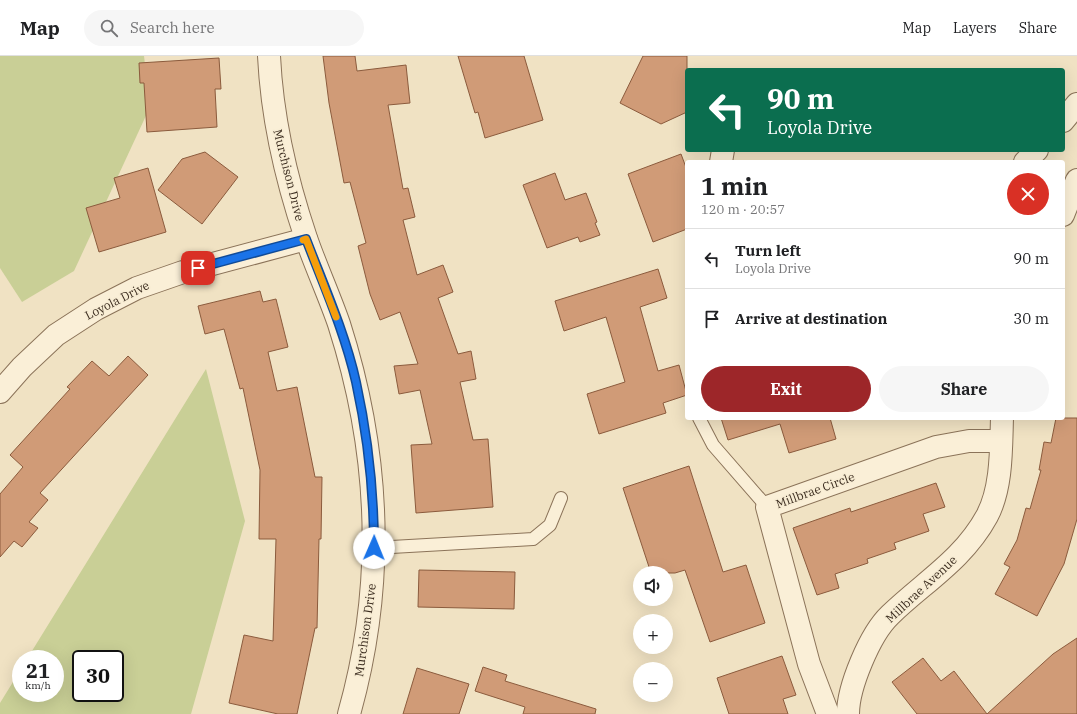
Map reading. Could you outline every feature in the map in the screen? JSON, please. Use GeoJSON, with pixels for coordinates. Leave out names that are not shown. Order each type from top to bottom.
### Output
{"type":"FeatureCollection","features":[{"type":"Feature","properties":{"kind":"street","name":"Murchison Drive"},"geometry":{"type":"LineString","coordinates":[[269,56],[275,119],[288,180],[306,239],[338,322],[356,381],[368,448],[374,510],[374,572],[367,634],[349,714]]}},
{"type":"Feature","properties":{"kind":"street"},"geometry":{"type":"LineString","coordinates":[[1065,118],[1077,104]]}},
{"type":"Feature","properties":{"kind":"street"},"geometry":{"type":"LineString","coordinates":[[1027,160],[1035,152]]}},
{"type":"Feature","properties":{"kind":"street"},"geometry":{"type":"LineString","coordinates":[[1065,210],[1077,180]]}},
{"type":"Feature","properties":{"kind":"street","name":"Loyola Drive"},"geometry":{"type":"LineString","coordinates":[[0,392],[22,367],[56,335],[96,308],[137,288],[182,272],[306,239]]}},
{"type":"Feature","properties":{"kind":"street","name":"Millbrae Avenue"},"geometry":{"type":"LineString","coordinates":[[848,714],[855,676],[871,643],[888,616],[948,565],[964,548],[987,516],[999,479],[1002,420]]}},
{"type":"Feature","properties":{"kind":"street","name":"Millbrae Circle"},"geometry":{"type":"LineString","coordinates":[[828,714],[809,664],[767,507],[936,446],[969,441],[1001,441]]}},
{"type":"Feature","properties":{"kind":"lane"},"geometry":{"type":"LineString","coordinates":[[700,420],[713,445],[767,507]]}},
{"type":"Feature","properties":{"kind":"lane"},"geometry":{"type":"LineString","coordinates":[[374,548],[533,539],[550,525],[561,498]]}},
{"type":"Feature","properties":{"kind":"green space"},"geometry":{"type":"Polygon","coordinates":[[[0,56],[144,56],[150,107],[74,271],[22,302],[0,268],[0,56]]]}},
{"type":"Feature","properties":{"kind":"green space"},"geometry":{"type":"Polygon","coordinates":[[[206,369],[245,521],[191,714],[0,714],[0,703],[12,684],[12,702],[64,702],[64,650],[33,650],[206,369]]]}},
{"type":"Feature","properties":{"kind":"building"},"geometry":{"type":"Polygon","coordinates":[[[323,56],[355,56],[357,71],[406,65],[410,103],[388,105],[403,189],[408,188],[415,217],[403,220],[417,275],[443,265],[453,292],[438,298],[458,354],[471,351],[476,379],[460,382],[473,440],[488,439],[493,507],[416,513],[411,445],[432,444],[420,390],[399,394],[394,366],[418,364],[400,312],[380,320],[370,294],[358,246],[366,243],[350,182],[344,183],[329,103],[323,56]]]}},
{"type":"Feature","properties":{"kind":"building"},"geometry":{"type":"Polygon","coordinates":[[[458,56],[524,56],[543,120],[485,138],[478,112],[475,113],[458,56]]]}},
{"type":"Feature","properties":{"kind":"building"},"geometry":{"type":"Polygon","coordinates":[[[643,56],[687,56],[687,68],[685,68],[685,113],[661,124],[620,103],[643,56]]]}},
{"type":"Feature","properties":{"kind":"building"},"geometry":{"type":"Polygon","coordinates":[[[219,58],[221,89],[215,89],[217,127],[147,132],[144,83],[140,83],[139,63],[219,58]]]}},
{"type":"Feature","properties":{"kind":"building"},"geometry":{"type":"Polygon","coordinates":[[[205,152],[238,177],[202,224],[158,190],[182,159],[205,152]]]}},
{"type":"Feature","properties":{"kind":"building"},"geometry":{"type":"Polygon","coordinates":[[[681,154],[685,165],[685,230],[653,242],[628,174],[681,154]]]}},
{"type":"Feature","properties":{"kind":"building"},"geometry":{"type":"Polygon","coordinates":[[[148,168],[166,232],[99,252],[86,208],[120,198],[114,178],[148,168]]]}},
{"type":"Feature","properties":{"kind":"building"},"geometry":{"type":"Polygon","coordinates":[[[555,173],[565,200],[586,193],[597,222],[595,223],[600,235],[580,242],[578,237],[547,248],[523,185],[555,173]]]}},
{"type":"Feature","properties":{"kind":"building"},"geometry":{"type":"Polygon","coordinates":[[[658,269],[667,298],[640,307],[658,371],[679,365],[685,388],[685,396],[663,403],[666,413],[599,434],[587,394],[625,382],[606,317],[564,331],[555,301],[658,269]]]}},
{"type":"Feature","properties":{"kind":"building"},"geometry":{"type":"Polygon","coordinates":[[[260,291],[263,302],[276,299],[288,347],[268,352],[277,391],[297,387],[315,477],[322,477],[317,628],[315,628],[297,714],[278,714],[229,703],[244,635],[273,641],[276,539],[259,539],[260,470],[243,388],[240,389],[224,329],[205,334],[198,306],[260,291]]]}},
{"type":"Feature","properties":{"kind":"building"},"geometry":{"type":"Polygon","coordinates":[[[128,356],[148,375],[40,493],[48,500],[29,522],[38,528],[22,547],[14,541],[0,557],[0,494],[23,467],[10,455],[70,389],[67,387],[92,361],[109,376],[128,356]]]}},
{"type":"Feature","properties":{"kind":"building"},"geometry":{"type":"Polygon","coordinates":[[[1077,418],[1077,519],[1064,564],[1037,616],[995,594],[1010,567],[1004,564],[1017,540],[1026,508],[1030,509],[1041,470],[1039,470],[1044,442],[1051,443],[1056,420],[1077,418]]]}},
{"type":"Feature","properties":{"kind":"building"},"geometry":{"type":"Polygon","coordinates":[[[722,420],[831,420],[836,439],[789,453],[780,424],[728,440],[722,420]]]}},
{"type":"Feature","properties":{"kind":"building"},"geometry":{"type":"Polygon","coordinates":[[[689,466],[723,572],[746,565],[765,623],[710,642],[685,570],[673,573],[673,566],[649,566],[623,488],[689,466]]]}},
{"type":"Feature","properties":{"kind":"building"},"geometry":{"type":"Polygon","coordinates":[[[936,483],[945,507],[923,514],[929,531],[894,543],[896,549],[867,559],[868,563],[835,574],[839,588],[817,595],[793,528],[850,508],[851,512],[936,483]]]}},
{"type":"Feature","properties":{"kind":"building"},"geometry":{"type":"Polygon","coordinates":[[[419,570],[515,572],[514,609],[418,607],[419,570]]]}},
{"type":"Feature","properties":{"kind":"building"},"geometry":{"type":"Polygon","coordinates":[[[1077,638],[1077,714],[987,714],[1053,654],[1077,638]]]}},
{"type":"Feature","properties":{"kind":"building"},"geometry":{"type":"Polygon","coordinates":[[[782,656],[796,695],[783,699],[788,714],[729,714],[717,678],[782,656]]]}},
{"type":"Feature","properties":{"kind":"building"},"geometry":{"type":"Polygon","coordinates":[[[923,658],[941,681],[954,671],[987,714],[917,714],[892,682],[923,658]]]}},
{"type":"Feature","properties":{"kind":"building"},"geometry":{"type":"Polygon","coordinates":[[[483,667],[507,675],[505,681],[596,709],[595,714],[523,714],[525,707],[475,691],[483,667]]]}},
{"type":"Feature","properties":{"kind":"building"},"geometry":{"type":"Polygon","coordinates":[[[417,668],[469,684],[459,714],[403,714],[417,668]]]}},
{"type":"Feature","properties":{"kind":"slow traffic"},"geometry":{"type":"LineString","coordinates":[[303,240],[306,239],[336,317]]}},
{"type":"Feature","properties":{"kind":"route"},"geometry":{"type":"LineString","coordinates":[[198,268],[306,239],[338,322],[356,381],[368,448],[374,510],[374,548]]}}]}
